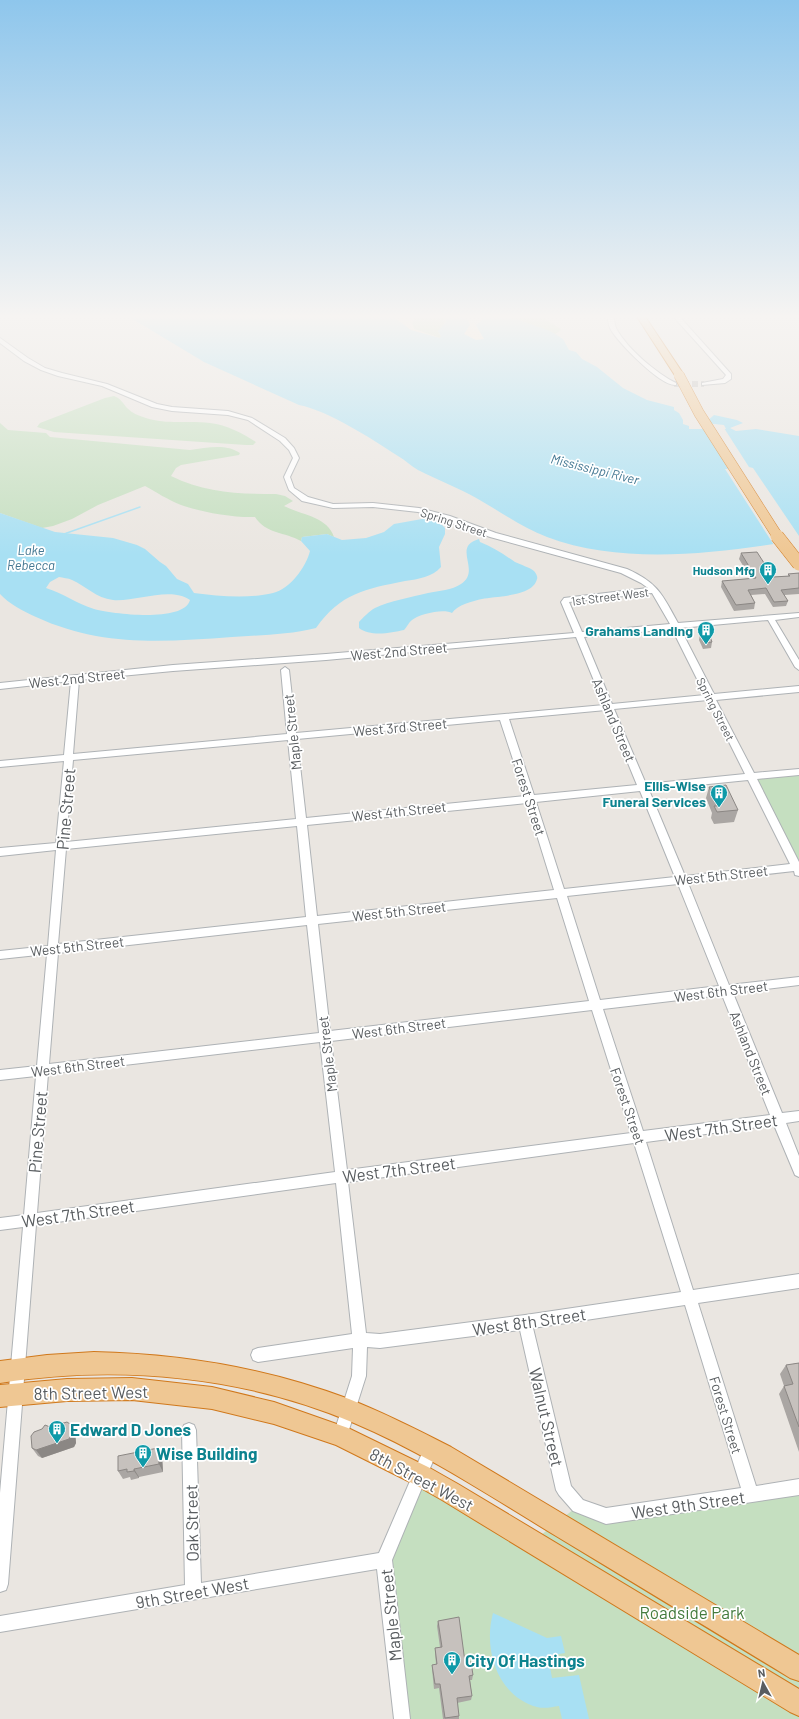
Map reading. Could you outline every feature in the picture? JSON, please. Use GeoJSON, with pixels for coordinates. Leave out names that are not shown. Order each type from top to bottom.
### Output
{"type":"FeatureCollection","features":[{"type":"Feature","properties":{"kind":"highway"},"geometry":{"type":"LineString","coordinates":[[689,395],[750,495],[785,548],[799,564]]}},
{"type":"Feature","properties":{"kind":"highway"},"geometry":{"type":"LineString","coordinates":[[693,395],[707,413],[745,474],[799,552]]}},
{"type":"Feature","properties":{"kind":"highway","name":"8th Street West"},"geometry":{"type":"LineString","coordinates":[[9,1370],[55,1365],[94,1363],[178,1368],[259,1382],[348,1410],[382,1424],[431,1449],[498,1487],[799,1669]]}},
{"type":"Feature","properties":{"kind":"highway","name":"8th Street West"},"geometry":{"type":"LineString","coordinates":[[8,1395],[67,1390],[132,1389],[212,1398],[274,1414],[340,1436],[420,1475],[799,1703]]}},
{"type":"Feature","properties":{"kind":"street","name":"Spring Street"},"geometry":{"type":"LineString","coordinates":[[128,395],[161,407],[188,411],[216,411],[232,413],[251,420],[280,438],[293,451],[296,458],[287,477],[291,489],[305,499],[333,506],[373,505],[419,510],[447,518],[500,537],[624,571],[637,576],[656,590],[798,869]]}},
{"type":"Feature","properties":{"kind":"street","name":"1st Street West"},"geometry":{"type":"LineString","coordinates":[[565,602],[567,600],[656,590]]}},
{"type":"Feature","properties":{"kind":"street","name":"Ashland Street"},"geometry":{"type":"LineString","coordinates":[[565,602],[681,879],[799,1171]]}},
{"type":"Feature","properties":{"kind":"street","name":"West 2nd Street"},"geometry":{"type":"LineString","coordinates":[[0,686],[173,668],[326,657],[799,615]]}},
{"type":"Feature","properties":{"kind":"street"},"geometry":{"type":"LineString","coordinates":[[770,617],[799,667]]}},
{"type":"Feature","properties":{"kind":"street","name":"Maple Street"},"geometry":{"type":"LineString","coordinates":[[285,670],[360,1340],[359,1376],[340,1436]]}},
{"type":"Feature","properties":{"kind":"street","name":"Pine Street"},"geometry":{"type":"LineString","coordinates":[[0,1584],[9,1370],[29,1220],[54,949],[75,679]]}},
{"type":"Feature","properties":{"kind":"street","name":"West 3rd Street"},"geometry":{"type":"LineString","coordinates":[[0,764],[799,689]]}},
{"type":"Feature","properties":{"kind":"street","name":"Forest Street"},"geometry":{"type":"LineString","coordinates":[[504,717],[595,1005],[639,1138],[751,1495]]}},
{"type":"Feature","properties":{"kind":"street","name":"West 4th Street"},"geometry":{"type":"LineString","coordinates":[[0,852],[799,772]]}},
{"type":"Feature","properties":{"kind":"street","name":"West 5th Street"},"geometry":{"type":"LineString","coordinates":[[0,955],[681,879],[798,869]]}},
{"type":"Feature","properties":{"kind":"street","name":"West 6th Street"},"geometry":{"type":"LineString","coordinates":[[0,1076],[799,981]]}},
{"type":"Feature","properties":{"kind":"street","name":"West 7th Street"},"geometry":{"type":"LineString","coordinates":[[0,1224],[799,1116]]}},
{"type":"Feature","properties":{"kind":"street","name":"West 8th Street"},"geometry":{"type":"LineString","coordinates":[[258,1355],[360,1340],[380,1341],[525,1322],[799,1281]]}},
{"type":"Feature","properties":{"kind":"street","name":"Walnut Street"},"geometry":{"type":"LineString","coordinates":[[525,1322],[564,1490],[578,1506]]}},
{"type":"Feature","properties":{"kind":"street","name":"Oak Street"},"geometry":{"type":"LineString","coordinates":[[189,1430],[193,1592]]}},
{"type":"Feature","properties":{"kind":"street","name":"Maple Street"},"geometry":{"type":"LineString","coordinates":[[402,1719],[384,1560],[431,1449]]}},
{"type":"Feature","properties":{"kind":"street","name":"West 9th Street"},"geometry":{"type":"LineString","coordinates":[[578,1506],[606,1516],[799,1488]]}},
{"type":"Feature","properties":{"kind":"street","name":"9th Street West"},"geometry":{"type":"LineString","coordinates":[[0,1624],[384,1560]]}},
{"type":"Feature","properties":{"kind":"green space"},"geometry":{"type":"Polygon","coordinates":[[[114,396],[120,399],[131,411],[143,417],[170,422],[202,422],[216,424],[234,430],[256,442],[253,445],[246,445],[54,432],[37,427],[40,423],[105,398],[114,396]]]}},
{"type":"Feature","properties":{"kind":"green space"},"geometry":{"type":"Polygon","coordinates":[[[0,423],[8,430],[46,433],[50,437],[190,450],[209,447],[222,447],[234,450],[240,453],[239,455],[181,465],[176,468],[171,476],[184,482],[209,489],[235,493],[276,494],[285,496],[293,501],[284,506],[320,520],[331,530],[334,537],[327,534],[302,537],[301,541],[270,530],[259,523],[255,517],[228,515],[189,508],[171,501],[145,486],[98,505],[72,519],[53,526],[42,528],[0,513],[0,423]]]}},
{"type":"Feature","properties":{"kind":"green space"},"geometry":{"type":"Polygon","coordinates":[[[799,772],[799,867],[751,777],[799,772]]]}},
{"type":"Feature","properties":{"kind":"green space","name":"Roadside Park"},"geometry":{"type":"Polygon","coordinates":[[[420,1475],[532,1542],[578,1506],[606,1516],[799,1487],[799,1719],[402,1719],[384,1560],[420,1475]]]}},
{"type":"Feature","properties":{"kind":"water","name":"Mississippi River"},"geometry":{"type":"Polygon","coordinates":[[[277,395],[637,395],[647,400],[674,407],[674,410],[679,413],[683,420],[683,424],[689,426],[689,429],[726,429],[724,425],[705,423],[714,415],[737,420],[743,423],[730,428],[736,431],[756,429],[799,436],[799,540],[737,549],[672,554],[608,552],[577,546],[538,533],[471,495],[418,470],[376,442],[337,419],[311,408],[299,405],[277,395]]]}},
{"type":"Feature","properties":{"kind":"water","name":"Lake Rebecca"},"geometry":{"type":"Polygon","coordinates":[[[0,513],[55,532],[113,538],[137,545],[145,549],[166,566],[177,579],[188,584],[194,593],[233,596],[253,596],[273,593],[279,591],[291,582],[305,564],[310,551],[301,541],[302,537],[327,534],[342,540],[366,538],[384,532],[394,524],[422,519],[430,519],[440,523],[445,528],[445,534],[439,547],[441,567],[434,573],[420,578],[378,587],[355,594],[335,607],[325,616],[316,628],[295,632],[157,641],[108,638],[60,627],[21,610],[0,594],[0,513]],[[59,577],[50,582],[46,588],[88,607],[103,611],[146,615],[162,614],[175,612],[185,607],[190,600],[173,594],[122,600],[107,599],[101,597],[77,582],[59,577]]]}},
{"type":"Feature","properties":{"kind":"water"},"geometry":{"type":"Polygon","coordinates":[[[479,539],[480,542],[494,548],[515,562],[534,571],[537,578],[534,585],[529,589],[513,595],[470,602],[454,610],[452,613],[438,611],[420,616],[411,621],[404,630],[387,633],[369,633],[359,628],[359,622],[375,608],[394,601],[450,589],[461,584],[467,578],[469,572],[467,547],[479,539]]]}},
{"type":"Feature","properties":{"kind":"water"},"geometry":{"type":"Polygon","coordinates":[[[493,1613],[547,1638],[561,1636],[565,1653],[548,1656],[552,1678],[579,1675],[589,1719],[562,1719],[559,1706],[540,1708],[523,1701],[512,1693],[503,1682],[496,1669],[492,1656],[490,1627],[493,1613]]]}},
{"type":"Feature","properties":{"kind":"pier"},"geometry":{"type":"Polygon","coordinates":[[[703,426],[724,428],[749,467],[753,468],[799,536],[799,542],[774,545],[725,469],[728,469],[703,426]]]}},
{"type":"Feature","properties":{"kind":"building","name":"Hudson Mfg"},"geometry":{"type":"Polygon","coordinates":[[[757,552],[773,577],[790,576],[788,574],[799,573],[799,588],[781,590],[788,601],[774,602],[766,588],[748,590],[755,603],[736,605],[722,581],[756,578],[741,553],[757,552]]]}},
{"type":"Feature","properties":{"kind":"building"},"geometry":{"type":"Polygon","coordinates":[[[700,634],[709,634],[712,642],[705,643],[700,634]]]}},
{"type":"Feature","properties":{"kind":"building"},"geometry":{"type":"Polygon","coordinates":[[[726,785],[738,810],[717,812],[714,806],[718,806],[709,787],[726,785]]]}},
{"type":"Feature","properties":{"kind":"building"},"geometry":{"type":"Polygon","coordinates":[[[799,1363],[799,1427],[784,1386],[793,1384],[786,1365],[799,1363]]]}},
{"type":"Feature","properties":{"kind":"building"},"geometry":{"type":"Polygon","coordinates":[[[67,1422],[70,1424],[71,1435],[69,1439],[36,1450],[32,1448],[31,1436],[34,1432],[42,1429],[45,1425],[50,1427],[67,1422]]]}},
{"type":"Feature","properties":{"kind":"building"},"geometry":{"type":"Polygon","coordinates":[[[158,1448],[159,1464],[134,1469],[134,1471],[127,1472],[127,1469],[118,1471],[118,1456],[158,1448]]]}},
{"type":"Feature","properties":{"kind":"building","name":"City Of Hastings"},"geometry":{"type":"Polygon","coordinates":[[[459,1617],[465,1662],[471,1662],[473,1675],[469,1676],[472,1696],[457,1698],[459,1716],[445,1718],[440,1684],[435,1684],[432,1665],[437,1664],[435,1648],[442,1647],[438,1621],[459,1617]]]}},
{"type":"Feature","properties":{"kind":"waterway"},"geometry":{"type":"LineString","coordinates":[[64,534],[140,507]]}},
{"type":"Feature","properties":{"kind":"place","name":"Hudson Mfg"},"geometry":{"type":"Point","coordinates":[768,585]}},
{"type":"Feature","properties":{"kind":"place","name":"Grahams Landing"},"geometry":{"type":"Point","coordinates":[706,645]}},
{"type":"Feature","properties":{"kind":"place","name":"Ellis-Wise Funeral Services"},"geometry":{"type":"Point","coordinates":[719,808]}},
{"type":"Feature","properties":{"kind":"place","name":"Edward D Jones"},"geometry":{"type":"Point","coordinates":[57,1444]}},
{"type":"Feature","properties":{"kind":"place","name":"Wise Building"},"geometry":{"type":"Point","coordinates":[143,1468]}},
{"type":"Feature","properties":{"kind":"place","name":"City Of Hastings"},"geometry":{"type":"Point","coordinates":[452,1675]}}]}
